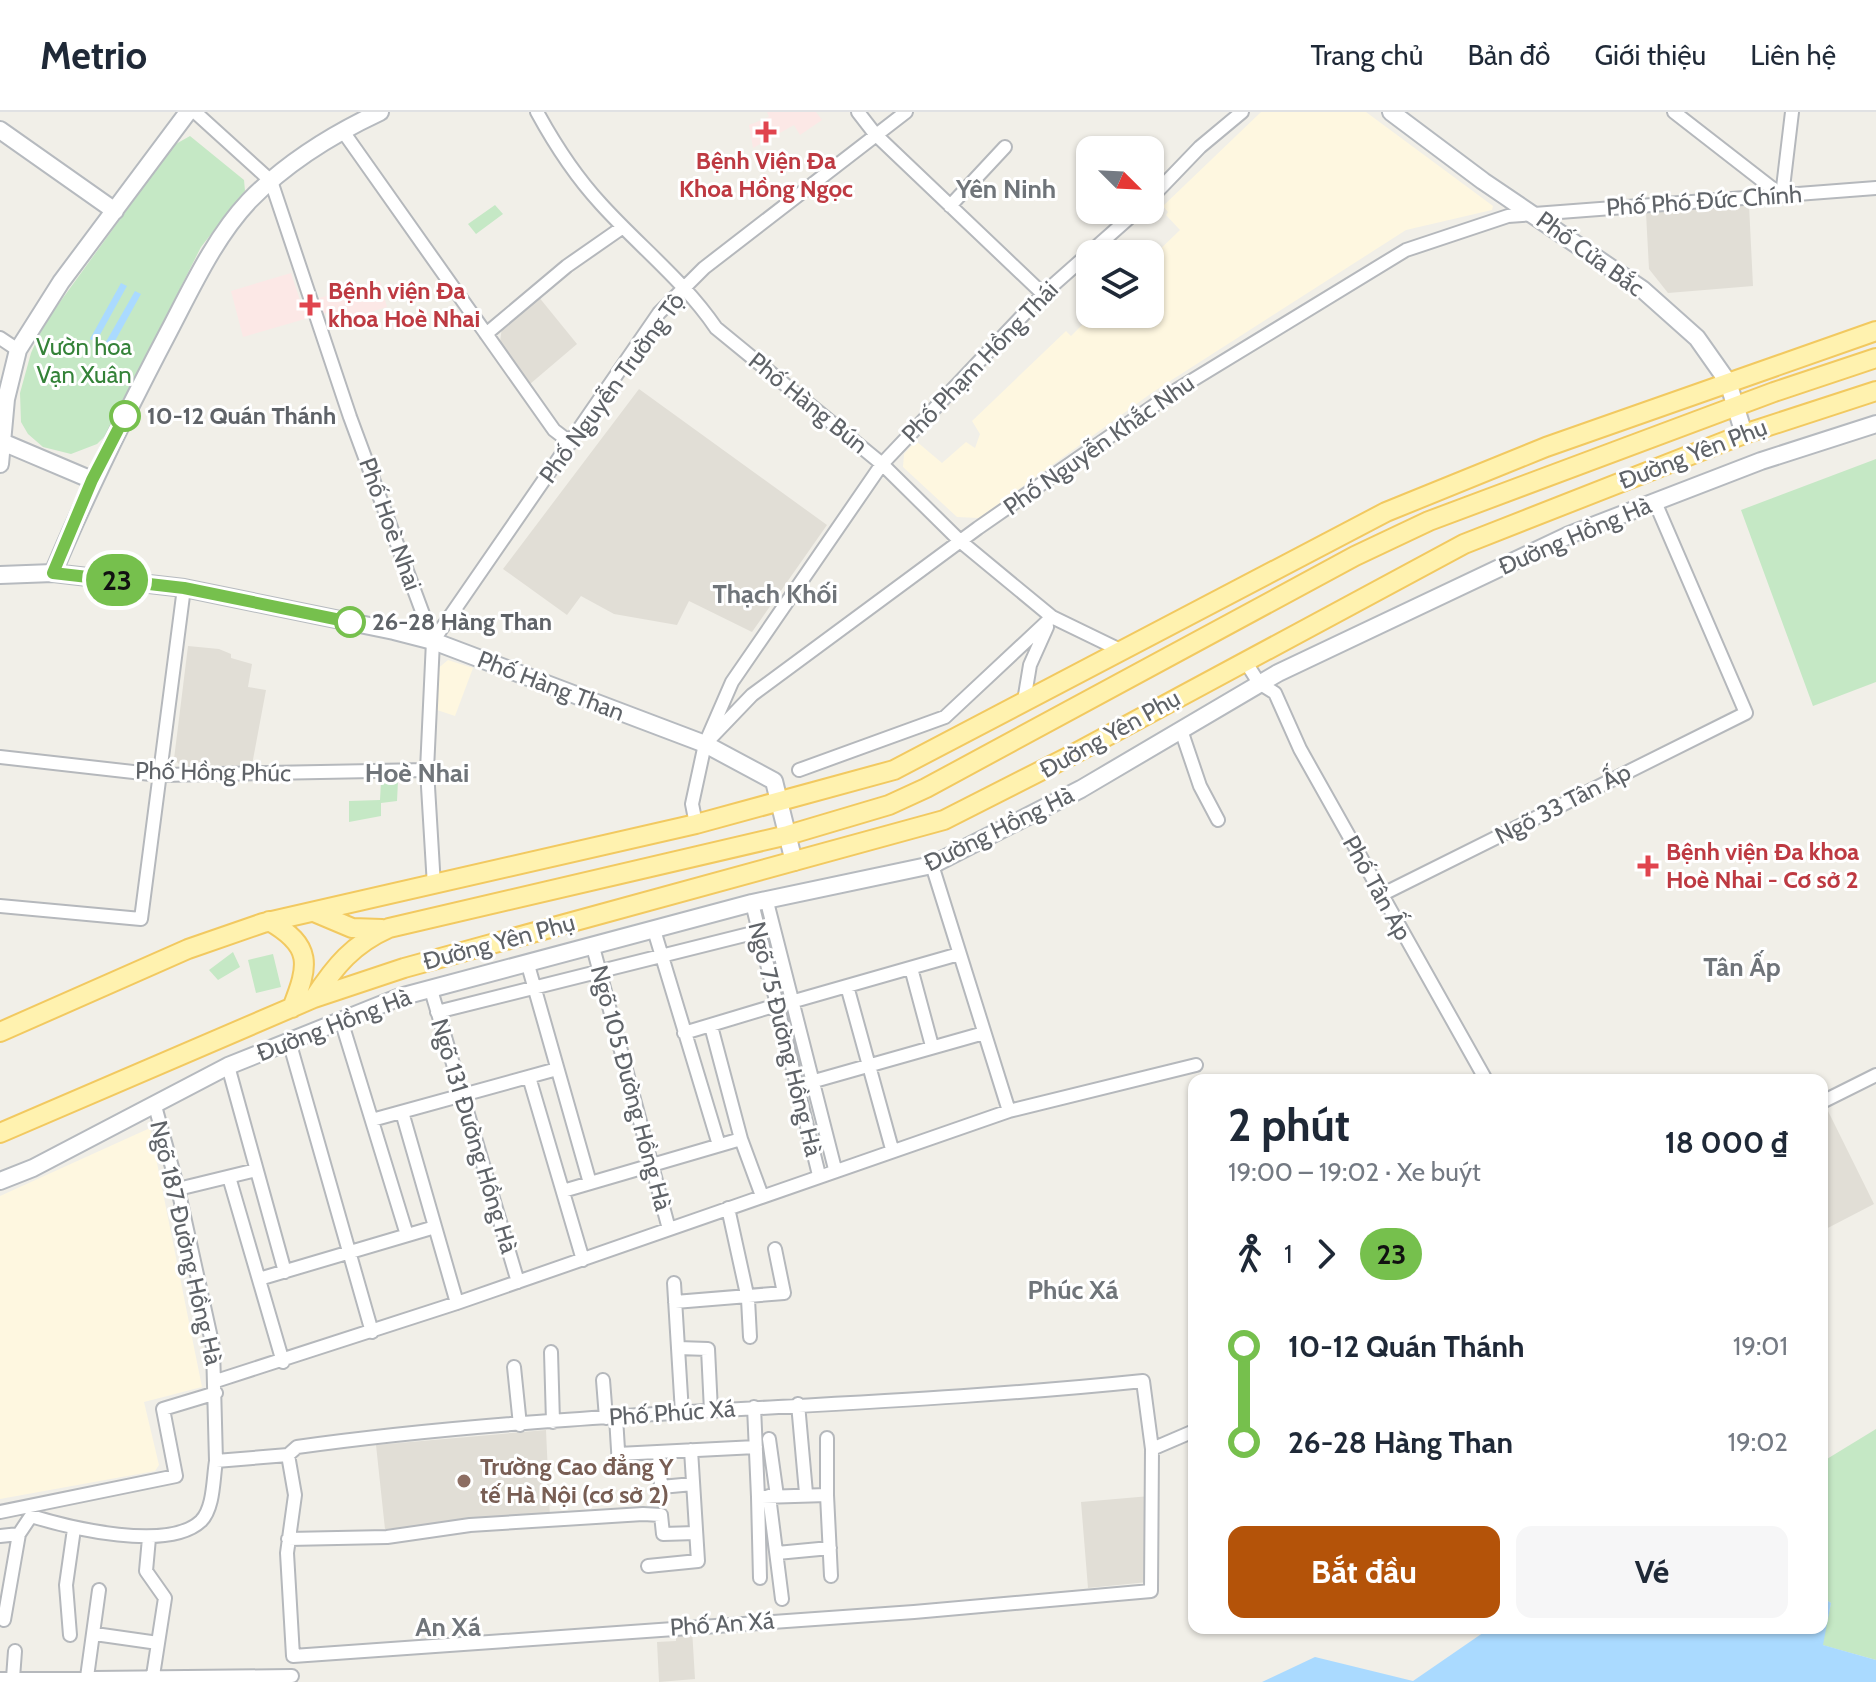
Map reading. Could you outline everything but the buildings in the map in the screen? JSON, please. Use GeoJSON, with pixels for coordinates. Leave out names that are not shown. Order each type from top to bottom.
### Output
{"type":"FeatureCollection","features":[{"type":"Feature","properties":{"kind":"main road"},"geometry":{"type":"LineString","coordinates":[[0,1032],[188,949],[269,921],[434,886],[696,824],[894,770],[1386,512],[1546,447],[1871,333],[1875,358]]}},
{"type":"Feature","properties":{"kind":"main road","name":"Đường Yên Phụ"},"geometry":{"type":"LineString","coordinates":[[314,912],[352,928],[389,928],[788,835],[889,805],[926,788],[1355,556],[1429,521],[1736,406],[1875,358]]}},
{"type":"Feature","properties":{"kind":"main road","name":"Đường Yên Phụ"},"geometry":{"type":"LineString","coordinates":[[0,1133],[314,998],[420,964],[944,820],[1464,544],[1744,434],[1876,391]]}},
{"type":"Feature","properties":{"kind":"main road"},"geometry":{"type":"LineString","coordinates":[[269,921],[292,935],[303,952],[304,971],[292,1008]]}},
{"type":"Feature","properties":{"kind":"main road","name":"Đường Yên Phụ"},"geometry":{"type":"LineString","coordinates":[[314,998],[331,972],[353,948],[389,928]]}},
{"type":"Feature","properties":{"kind":"street"},"geometry":{"type":"LineString","coordinates":[[0,464],[10,374],[18,350],[40,312],[188,112]]}},
{"type":"Feature","properties":{"kind":"street","name":"Phố Hoè Nhai"},"geometry":{"type":"LineString","coordinates":[[195,112],[271,181],[350,417],[433,641],[427,770],[434,886]]}},
{"type":"Feature","properties":{"kind":"street"},"geometry":{"type":"LineString","coordinates":[[53,573],[92,480],[213,251],[249,201],[271,181],[342,130],[380,112]]}},
{"type":"Feature","properties":{"kind":"street","name":"Phố Hàng Bún"},"geometry":{"type":"LineString","coordinates":[[537,112],[561,153],[623,227],[684,287],[716,328],[882,464],[960,541],[1052,617],[1120,650]]}},
{"type":"Feature","properties":{"kind":"street"},"geometry":{"type":"LineString","coordinates":[[858,112],[875,134],[1043,294]]}},
{"type":"Feature","properties":{"kind":"street","name":"Phố Nguyễn Trường Tộ"},"geometry":{"type":"LineString","coordinates":[[433,641],[659,313],[684,287],[906,112]]}},
{"type":"Feature","properties":{"kind":"street"},"geometry":{"type":"LineString","coordinates":[[1164,184],[1200,147],[1242,112]]}},
{"type":"Feature","properties":{"kind":"street","name":"Phố Cửa Bắc"},"geometry":{"type":"LineString","coordinates":[[1391,112],[1483,181],[1642,289],[1697,338],[1728,382],[1744,434]]}},
{"type":"Feature","properties":{"kind":"street"},"geometry":{"type":"LineString","coordinates":[[1674,112],[1782,196]]}},
{"type":"Feature","properties":{"kind":"street"},"geometry":{"type":"LineString","coordinates":[[1782,196],[1792,112]]}},
{"type":"Feature","properties":{"kind":"street"},"geometry":{"type":"LineString","coordinates":[[0,130],[115,211]]}},
{"type":"Feature","properties":{"kind":"street"},"geometry":{"type":"LineString","coordinates":[[342,130],[554,430],[571,443]]}},
{"type":"Feature","properties":{"kind":"street"},"geometry":{"type":"LineString","coordinates":[[950,206],[1005,147]]}},
{"type":"Feature","properties":{"kind":"street","name":"Phố Phó Đức Chính"},"geometry":{"type":"LineString","coordinates":[[1533,213],[1876,188]]}},
{"type":"Feature","properties":{"kind":"street","name":"Phố Nguyễn Khắc Nhu"},"geometry":{"type":"LineString","coordinates":[[705,744],[752,695],[960,541],[1178,389],[1406,250],[1508,216],[1533,213]]}},
{"type":"Feature","properties":{"kind":"street","name":"Phố Phạm Hồng Thái"},"geometry":{"type":"LineString","coordinates":[[696,824],[693,802],[705,744],[732,682],[882,464],[1043,294],[1122,224]]}},
{"type":"Feature","properties":{"kind":"street"},"geometry":{"type":"LineString","coordinates":[[486,334],[567,266],[623,227]]}},
{"type":"Feature","properties":{"kind":"street"},"geometry":{"type":"LineString","coordinates":[[0,338],[18,350]]}},
{"type":"Feature","properties":{"kind":"street","name":"Đường Hồng Hà"},"geometry":{"type":"LineString","coordinates":[[0,1181],[155,1106],[228,1066],[341,1020],[431,990],[760,902],[932,865],[1007,830],[1278,673],[1569,535],[1761,461],[1876,424]]}},
{"type":"Feature","properties":{"kind":"street"},"geometry":{"type":"LineString","coordinates":[[1,442],[92,480]]}},
{"type":"Feature","properties":{"kind":"street","name":"Ngõ 33 Tân Ấp"},"geometry":{"type":"LineString","coordinates":[[1381,895],[1746,713],[1655,502]]}},
{"type":"Feature","properties":{"kind":"street","name":"Phố Hàng Than"},"geometry":{"type":"LineString","coordinates":[[0,575],[53,573],[184,588],[433,641],[705,744],[774,781],[794,862]]}},
{"type":"Feature","properties":{"kind":"street"},"geometry":{"type":"LineString","coordinates":[[0,906],[141,919],[184,588]]}},
{"type":"Feature","properties":{"kind":"street"},"geometry":{"type":"LineString","coordinates":[[1024,701],[1034,654],[1052,617]]}},
{"type":"Feature","properties":{"kind":"street"},"geometry":{"type":"LineString","coordinates":[[799,770],[945,717],[1052,617]]}},
{"type":"Feature","properties":{"kind":"street"},"geometry":{"type":"LineString","coordinates":[[1245,661],[1259,683],[1275,693],[1278,673],[1267,649]]}},
{"type":"Feature","properties":{"kind":"street"},"geometry":{"type":"LineString","coordinates":[[732,682],[738,694],[752,695]]}},
{"type":"Feature","properties":{"kind":"street","name":"Phố Tân Ấp"},"geometry":{"type":"LineString","coordinates":[[1275,693],[1300,749],[1483,1074]]}},
{"type":"Feature","properties":{"kind":"street"},"geometry":{"type":"LineString","coordinates":[[1181,730],[1200,786],[1218,820]]}},
{"type":"Feature","properties":{"kind":"street","name":"Phố Hồng Phúc"},"geometry":{"type":"LineString","coordinates":[[0,757],[160,775],[427,770]]}},
{"type":"Feature","properties":{"kind":"street"},"geometry":{"type":"LineString","coordinates":[[932,865],[1009,1111]]}},
{"type":"Feature","properties":{"kind":"street","name":"Ngõ 75 Đường Hồng Hà"},"geometry":{"type":"LineString","coordinates":[[760,902],[773,928],[835,1169]]}},
{"type":"Feature","properties":{"kind":"street","name":"Ngõ 75 Đường Hồng Hà"},"geometry":{"type":"LineString","coordinates":[[760,902],[760,932],[819,1175]]}},
{"type":"Feature","properties":{"kind":"street","name":"Đường Hồng Hà"},"geometry":{"type":"LineString","coordinates":[[437,1012],[773,928]]}},
{"type":"Feature","properties":{"kind":"street"},"geometry":{"type":"LineString","coordinates":[[654,930],[719,1145]]}},
{"type":"Feature","properties":{"kind":"street","name":"Ngõ 105 Đường Hồng Hà"},"geometry":{"type":"LineString","coordinates":[[593,947],[669,1229]]}},
{"type":"Feature","properties":{"kind":"street"},"geometry":{"type":"LineString","coordinates":[[791,1002],[959,954]]}},
{"type":"Feature","properties":{"kind":"street"},"geometry":{"type":"LineString","coordinates":[[528,965],[590,1183]]}},
{"type":"Feature","properties":{"kind":"street"},"geometry":{"type":"LineString","coordinates":[[911,968],[932,1046]]}},
{"type":"Feature","properties":{"kind":"street"},"geometry":{"type":"LineString","coordinates":[[847,986],[892,1149]]}},
{"type":"Feature","properties":{"kind":"street","name":"Ngõ 131 Đường Hồng Hà"},"geometry":{"type":"LineString","coordinates":[[431,990],[518,1282]]}},
{"type":"Feature","properties":{"kind":"street"},"geometry":{"type":"LineString","coordinates":[[684,1033],[777,1005]]}},
{"type":"Feature","properties":{"kind":"street"},"geometry":{"type":"LineString","coordinates":[[341,1020],[407,1235]]}},
{"type":"Feature","properties":{"kind":"street"},"geometry":{"type":"LineString","coordinates":[[711,1026],[741,1139],[762,1196]]}},
{"type":"Feature","properties":{"kind":"street"},"geometry":{"type":"LineString","coordinates":[[811,1082],[984,1033]]}},
{"type":"Feature","properties":{"kind":"street"},"geometry":{"type":"LineString","coordinates":[[289,1041],[372,1332]]}},
{"type":"Feature","properties":{"kind":"street"},"geometry":{"type":"LineString","coordinates":[[0,1512],[176,1476],[163,1409],[216,1387],[892,1149],[1009,1111],[1196,1065]]}},
{"type":"Feature","properties":{"kind":"street"},"geometry":{"type":"LineString","coordinates":[[228,1066],[285,1272]]}},
{"type":"Feature","properties":{"kind":"street"},"geometry":{"type":"LineString","coordinates":[[372,1120],[557,1069]]}},
{"type":"Feature","properties":{"kind":"street"},"geometry":{"type":"LineString","coordinates":[[1828,1099],[1876,1075]]}},
{"type":"Feature","properties":{"kind":"street"},"geometry":{"type":"LineString","coordinates":[[529,1077],[583,1260]]}},
{"type":"Feature","properties":{"kind":"street","name":"Ngõ 187 Đường Hồng Hà"},"geometry":{"type":"LineString","coordinates":[[155,1106],[178,1189],[213,1347],[216,1387]]}},
{"type":"Feature","properties":{"kind":"street"},"geometry":{"type":"LineString","coordinates":[[402,1112],[457,1303]]}},
{"type":"Feature","properties":{"kind":"street"},"geometry":{"type":"LineString","coordinates":[[563,1191],[741,1139]]}},
{"type":"Feature","properties":{"kind":"street"},"geometry":{"type":"LineString","coordinates":[[178,1189],[256,1170]]}},
{"type":"Feature","properties":{"kind":"street"},"geometry":{"type":"LineString","coordinates":[[229,1177],[283,1362]]}},
{"type":"Feature","properties":{"kind":"street"},"geometry":{"type":"LineString","coordinates":[[728,1208],[748,1299],[750,1337]]}},
{"type":"Feature","properties":{"kind":"street"},"geometry":{"type":"LineString","coordinates":[[259,1279],[435,1227]]}},
{"type":"Feature","properties":{"kind":"street"},"geometry":{"type":"LineString","coordinates":[[675,1302],[748,1299],[784,1293],[775,1249]]}},
{"type":"Feature","properties":{"kind":"street"},"geometry":{"type":"LineString","coordinates":[[674,1283],[682,1413]]}},
{"type":"Feature","properties":{"kind":"street"},"geometry":{"type":"LineString","coordinates":[[678,1348],[708,1349],[711,1411]]}},
{"type":"Feature","properties":{"kind":"street"},"geometry":{"type":"LineString","coordinates":[[551,1352],[553,1422]]}},
{"type":"Feature","properties":{"kind":"street"},"geometry":{"type":"LineString","coordinates":[[514,1367],[520,1425]]}},
{"type":"Feature","properties":{"kind":"street"},"geometry":{"type":"LineString","coordinates":[[603,1380],[619,1460],[659,1452],[756,1447]]}},
{"type":"Feature","properties":{"kind":"street","name":"Phố Phúc Xá"},"geometry":{"type":"LineString","coordinates":[[216,1461],[288,1455],[297,1447],[379,1436],[798,1404],[1054,1392],[1143,1381],[1152,1449]]}},
{"type":"Feature","properties":{"kind":"street"},"geometry":{"type":"LineString","coordinates":[[4,1620],[19,1534],[31,1516],[74,1529],[149,1538],[178,1533],[201,1521],[209,1505],[216,1461],[216,1387]]}},
{"type":"Feature","properties":{"kind":"street"},"geometry":{"type":"LineString","coordinates":[[798,1404],[806,1493]]}},
{"type":"Feature","properties":{"kind":"street"},"geometry":{"type":"LineString","coordinates":[[754,1407],[756,1447],[768,1497],[782,1599]]}},
{"type":"Feature","properties":{"kind":"street"},"geometry":{"type":"LineString","coordinates":[[1152,1449],[1188,1434]]}},
{"type":"Feature","properties":{"kind":"street"},"geometry":{"type":"LineString","coordinates":[[827,1438],[831,1576]]}},
{"type":"Feature","properties":{"kind":"street"},"geometry":{"type":"LineString","coordinates":[[760,1578],[768,1497],[769,1439]]}},
{"type":"Feature","properties":{"kind":"street","name":"Phố An Xá"},"geometry":{"type":"LineString","coordinates":[[288,1539],[293,1656],[914,1612],[1151,1591],[1152,1449]]}},
{"type":"Feature","properties":{"kind":"street"},"geometry":{"type":"LineString","coordinates":[[648,1566],[698,1561],[691,1450]]}},
{"type":"Feature","properties":{"kind":"street"},"geometry":{"type":"LineString","coordinates":[[659,1452],[661,1487],[693,1484]]}},
{"type":"Feature","properties":{"kind":"street"},"geometry":{"type":"LineString","coordinates":[[288,1455],[295,1495],[288,1539],[387,1537],[470,1525],[643,1514],[661,1515],[663,1534],[696,1533]]}},
{"type":"Feature","properties":{"kind":"street"},"geometry":{"type":"LineString","coordinates":[[768,1497],[806,1493],[827,1495]]}},
{"type":"Feature","properties":{"kind":"street"},"geometry":{"type":"LineString","coordinates":[[70,1635],[66,1585],[74,1529]]}},
{"type":"Feature","properties":{"kind":"street"},"geometry":{"type":"LineString","coordinates":[[0,1536],[19,1534]]}},
{"type":"Feature","properties":{"kind":"street"},"geometry":{"type":"LineString","coordinates":[[149,1538],[146,1571],[165,1598],[153,1679]]}},
{"type":"Feature","properties":{"kind":"street"},"geometry":{"type":"LineString","coordinates":[[777,1553],[830,1548]]}},
{"type":"Feature","properties":{"kind":"street"},"geometry":{"type":"LineString","coordinates":[[87,1677],[99,1590]]}},
{"type":"Feature","properties":{"kind":"street"},"geometry":{"type":"LineString","coordinates":[[95,1634],[158,1643]]}},
{"type":"Feature","properties":{"kind":"street"},"geometry":{"type":"LineString","coordinates":[[15,1651],[6,1679],[292,1676]]}},
{"type":"Feature","properties":{"kind":"shaded area","name":"Bệnh Viện Đa Khoa Hồng Ngọc"},"geometry":{"type":"Polygon","coordinates":[[[767,112],[816,112],[822,120],[800,135],[794,125],[753,148],[749,125],[769,117],[767,112]]]}},
{"type":"Feature","properties":{"kind":"shaded area"},"geometry":{"type":"Polygon","coordinates":[[[1261,112],[1366,112],[1493,206],[1492,210],[1406,230],[1153,392],[979,518],[957,517],[903,467],[904,454],[916,441],[942,463],[966,442],[975,448],[980,434],[972,421],[1066,331],[1071,336],[1079,328],[1164,328],[1164,245],[1180,230],[1166,215],[1168,212],[1164,205],[1261,112]]]}},
{"type":"Feature","properties":{"kind":"shaded area"},"geometry":{"type":"Polygon","coordinates":[[[1749,205],[1753,286],[1668,293],[1649,269],[1646,213],[1749,205]]]}},
{"type":"Feature","properties":{"kind":"shaded area","name":"Bệnh viện Đa khoa Hoè Nhai"},"geometry":{"type":"Polygon","coordinates":[[[291,273],[301,303],[380,281],[387,307],[332,324],[329,312],[243,337],[231,291],[291,273]]]}},
{"type":"Feature","properties":{"kind":"shaded area"},"geometry":{"type":"Polygon","coordinates":[[[538,296],[577,344],[530,384],[500,342],[502,327],[538,296]]]}},
{"type":"Feature","properties":{"kind":"shaded area"},"geometry":{"type":"Polygon","coordinates":[[[639,389],[827,525],[752,632],[689,601],[677,625],[614,614],[581,596],[567,615],[503,569],[639,389]]]}},
{"type":"Feature","properties":{"kind":"shaded area"},"geometry":{"type":"Polygon","coordinates":[[[188,646],[219,649],[231,654],[231,658],[252,664],[248,687],[266,690],[252,765],[182,767],[174,759],[188,646]]]}},
{"type":"Feature","properties":{"kind":"shaded area"},"geometry":{"type":"Polygon","coordinates":[[[448,660],[473,668],[455,716],[437,710],[436,670],[448,660]]]}},
{"type":"Feature","properties":{"kind":"shaded area"},"geometry":{"type":"Polygon","coordinates":[[[1828,1111],[1874,1204],[1828,1228],[1828,1111]]]}},
{"type":"Feature","properties":{"kind":"shaded area"},"geometry":{"type":"Polygon","coordinates":[[[150,1128],[202,1387],[144,1402],[159,1465],[155,1471],[0,1499],[0,1196],[150,1128]]]}},
{"type":"Feature","properties":{"kind":"shaded area","name":"Trường Cao đẳng Y tế Hà Nội (cơ sở 2)"},"geometry":{"type":"Polygon","coordinates":[[[546,1430],[550,1518],[385,1529],[376,1445],[546,1430]]]}},
{"type":"Feature","properties":{"kind":"shaded area"},"geometry":{"type":"Polygon","coordinates":[[[1150,1496],[1148,1582],[1088,1588],[1081,1502],[1150,1496]]]}},
{"type":"Feature","properties":{"kind":"shaded area"},"geometry":{"type":"Polygon","coordinates":[[[676,1629],[692,1629],[695,1679],[659,1682],[657,1642],[676,1641],[676,1629]]]}},
{"type":"Feature","properties":{"kind":"green space","name":"Vườn hoa Vạn Xuân"},"geometry":{"type":"Polygon","coordinates":[[[190,136],[244,180],[245,191],[201,247],[107,434],[97,444],[71,454],[43,447],[28,434],[21,422],[20,393],[31,353],[44,324],[174,145],[190,136]]]}},
{"type":"Feature","properties":{"kind":"green space"},"geometry":{"type":"Polygon","coordinates":[[[495,205],[503,214],[476,234],[468,224],[495,205]]]}},
{"type":"Feature","properties":{"kind":"green space"},"geometry":{"type":"Polygon","coordinates":[[[1876,459],[1876,682],[1813,706],[1741,510],[1876,459]]]}},
{"type":"Feature","properties":{"kind":"green space"},"geometry":{"type":"Polygon","coordinates":[[[381,781],[398,781],[397,801],[381,803],[381,816],[349,822],[349,801],[380,800],[381,781]]]}},
{"type":"Feature","properties":{"kind":"green space"},"geometry":{"type":"Polygon","coordinates":[[[233,952],[240,967],[218,980],[209,970],[233,952]]]}},
{"type":"Feature","properties":{"kind":"green space"},"geometry":{"type":"Polygon","coordinates":[[[273,954],[281,987],[256,993],[248,960],[273,954]]]}},
{"type":"Feature","properties":{"kind":"green space"},"geometry":{"type":"Polygon","coordinates":[[[1876,1429],[1876,1660],[1822,1645],[1824,1634],[1828,1634],[1831,1603],[1828,1601],[1828,1458],[1876,1429]]]}},
{"type":"Feature","properties":{"kind":"water"},"geometry":{"type":"Polygon","coordinates":[[[121,283],[127,286],[96,342],[90,339],[121,283]]]}},
{"type":"Feature","properties":{"kind":"water"},"geometry":{"type":"Polygon","coordinates":[[[135,291],[141,294],[110,350],[103,347],[135,291]]]}},
{"type":"Feature","properties":{"kind":"water"},"geometry":{"type":"Polygon","coordinates":[[[1481,1634],[1825,1634],[1823,1645],[1876,1660],[1876,1682],[1262,1682],[1315,1657],[1413,1681],[1481,1634]]]}},
{"type":"Feature","properties":{"kind":"bus line","name":"23"},"geometry":{"type":"LineString","coordinates":[[125,416],[92,480],[53,573],[184,588],[350,622]]}},
{"type":"Feature","properties":{"kind":"place","name":"Bệnh Viện Đa Khoa Hồng Ngọc"},"geometry":{"type":"Point","coordinates":[766,132]}},
{"type":"Feature","properties":{"kind":"place","name":"Bệnh viện Đa khoa Hoè Nhai"},"geometry":{"type":"Point","coordinates":[310,305]}},
{"type":"Feature","properties":{"kind":"place","name":"10-12 Quán Thánh"},"geometry":{"type":"Point","coordinates":[125,416]}},
{"type":"Feature","properties":{"kind":"place","name":"26-28 Hàng Than"},"geometry":{"type":"Point","coordinates":[350,622]}},
{"type":"Feature","properties":{"kind":"place","name":"Bệnh viện Đa khoa Hoè Nhai - Cơ sở 2"},"geometry":{"type":"Point","coordinates":[1648,866]}},
{"type":"Feature","properties":{"kind":"place","name":"Trường Cao đẳng Y tế Hà Nội (cơ sở 2)"},"geometry":{"type":"Point","coordinates":[464,1481]}},
{"type":"Feature","properties":{"kind":"district","name":"Yên Ninh"},"geometry":{"type":"Point","coordinates":[1006,189]}},
{"type":"Feature","properties":{"kind":"district","name":"Thạch Khối"},"geometry":{"type":"Point","coordinates":[775,594]}},
{"type":"Feature","properties":{"kind":"district","name":"Hoè Nhai"},"geometry":{"type":"Point","coordinates":[417,773]}},
{"type":"Feature","properties":{"kind":"district","name":"Tân Ấp"},"geometry":{"type":"Point","coordinates":[1742,967]}},
{"type":"Feature","properties":{"kind":"district","name":"Phúc Xá"},"geometry":{"type":"Point","coordinates":[1073,1290]}},
{"type":"Feature","properties":{"kind":"district","name":"An Xá"},"geometry":{"type":"Point","coordinates":[448,1627]}}]}
